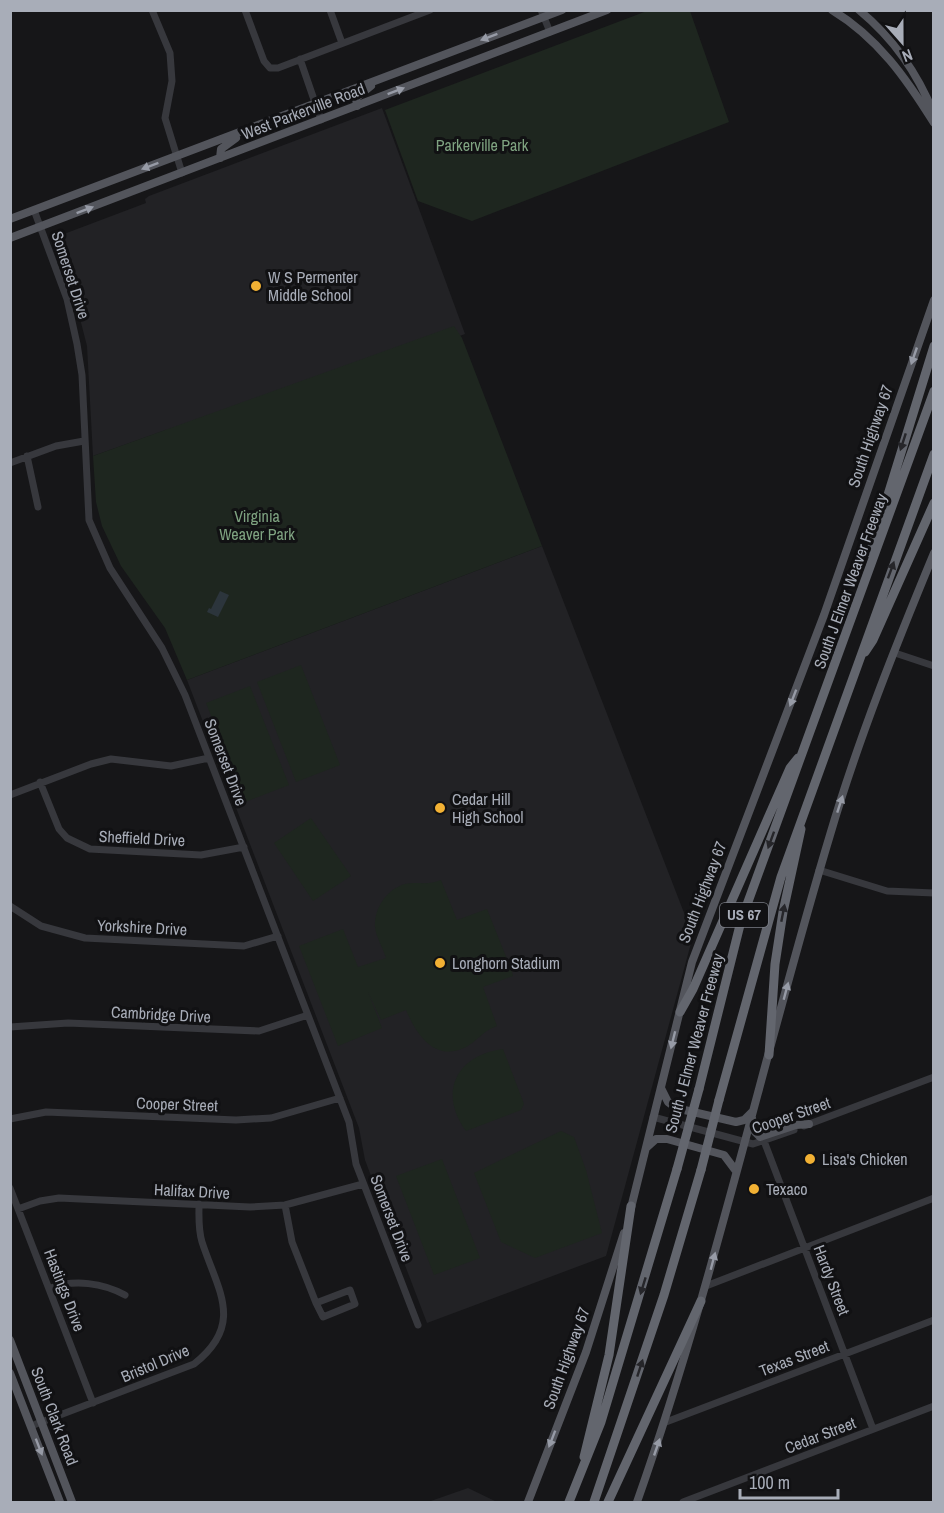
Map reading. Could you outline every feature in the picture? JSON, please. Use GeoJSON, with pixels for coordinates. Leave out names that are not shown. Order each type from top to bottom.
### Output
{"type":"FeatureCollection","features":[{"type":"Feature","properties":{"kind":"highway"},"geometry":{"type":"LineString","coordinates":[[868,578],[869,557],[890,481],[933,346]]}},
{"type":"Feature","properties":{"kind":"highway","name":"South J Elmer Weaver Freeway"},"geometry":{"type":"LineString","coordinates":[[569,1503],[593,1447],[619,1368],[699,1089],[741,921],[868,578],[933,391]]}},
{"type":"Feature","properties":{"kind":"highway","name":"US 67"},"geometry":{"type":"LineString","coordinates":[[594,1503],[664,1296],[701,1170],[765,927],[805,807],[933,454]]}},
{"type":"Feature","properties":{"kind":"highway"},"geometry":{"type":"LineString","coordinates":[[857,664],[873,640],[933,502]]}},
{"type":"Feature","properties":{"kind":"highway"},"geometry":{"type":"LineString","coordinates":[[680,1012],[693,989],[790,768],[806,746]]}},
{"type":"Feature","properties":{"kind":"highway"},"geometry":{"type":"LineString","coordinates":[[768,1055],[771,995],[783,912],[805,807]]}},
{"type":"Feature","properties":{"kind":"highway"},"geometry":{"type":"LineString","coordinates":[[580,1473],[609,1355],[632,1206]]}},
{"type":"Feature","properties":{"kind":"highway"},"geometry":{"type":"LineString","coordinates":[[609,1503],[701,1300]]}},
{"type":"Feature","properties":{"kind":"main road","name":"West Parkerville Road"},"geometry":{"type":"LineString","coordinates":[[10,219],[403,70],[543,14],[562,10]]}},
{"type":"Feature","properties":{"kind":"main road","name":"West Parkerville Road"},"geometry":{"type":"LineString","coordinates":[[10,238],[607,10]]}},
{"type":"Feature","properties":{"kind":"main road"},"geometry":{"type":"LineString","coordinates":[[832,10],[881,49],[907,80],[933,123]]}},
{"type":"Feature","properties":{"kind":"main road"},"geometry":{"type":"LineString","coordinates":[[859,10],[884,32],[904,56],[918,78],[933,114]]}},
{"type":"Feature","properties":{"kind":"main road"},"geometry":{"type":"LineString","coordinates":[[357,106],[356,98],[362,91],[403,70]]}},
{"type":"Feature","properties":{"kind":"main road"},"geometry":{"type":"LineString","coordinates":[[220,158],[221,149],[228,142],[272,120]]}},
{"type":"Feature","properties":{"kind":"main road","name":"South Highway 67"},"geometry":{"type":"LineString","coordinates":[[528,1503],[586,1352],[632,1206],[692,962],[824,615],[933,300]]}},
{"type":"Feature","properties":{"kind":"main road"},"geometry":{"type":"LineString","coordinates":[[637,1503],[666,1422],[706,1286],[819,870],[842,796],[933,554]]}},
{"type":"Feature","properties":{"kind":"main road"},"geometry":{"type":"LineString","coordinates":[[661,1087],[668,1102],[676,1108],[736,1122],[744,1120],[752,1112]]}},
{"type":"Feature","properties":{"kind":"main road"},"geometry":{"type":"LineString","coordinates":[[752,1112],[753,1127],[760,1137],[796,1125],[809,1124]]}},
{"type":"Feature","properties":{"kind":"main road"},"geometry":{"type":"LineString","coordinates":[[645,1149],[656,1139],[667,1139],[724,1155],[736,1171]]}},
{"type":"Feature","properties":{"kind":"main road","name":"South Clark Road"},"geometry":{"type":"LineString","coordinates":[[10,1340],[72,1503]]}},
{"type":"Feature","properties":{"kind":"main road","name":"South Clark Road"},"geometry":{"type":"LineString","coordinates":[[10,1373],[60,1503]]}},
{"type":"Feature","properties":{"kind":"street"},"geometry":{"type":"LineString","coordinates":[[152,10],[170,53],[172,67],[165,118],[174,157],[182,173]]}},
{"type":"Feature","properties":{"kind":"street"},"geometry":{"type":"LineString","coordinates":[[245,10],[264,61],[270,68],[278,68],[417,13],[430,10]]}},
{"type":"Feature","properties":{"kind":"street"},"geometry":{"type":"LineString","coordinates":[[330,10],[342,43]]}},
{"type":"Feature","properties":{"kind":"street"},"geometry":{"type":"LineString","coordinates":[[543,14],[550,32]]}},
{"type":"Feature","properties":{"kind":"street"},"geometry":{"type":"LineString","coordinates":[[300,59],[321,120]]}},
{"type":"Feature","properties":{"kind":"street","name":"Somerset Drive"},"geometry":{"type":"LineString","coordinates":[[34,210],[67,299],[76,335],[82,375],[86,506],[96,540],[110,568],[162,648],[185,695],[349,1122],[356,1164],[418,1325]]}},
{"type":"Feature","properties":{"kind":"street"},"geometry":{"type":"LineString","coordinates":[[10,463],[56,446],[84,441]]}},
{"type":"Feature","properties":{"kind":"street"},"geometry":{"type":"LineString","coordinates":[[27,456],[38,507]]}},
{"type":"Feature","properties":{"kind":"street"},"geometry":{"type":"LineString","coordinates":[[895,653],[933,666]]}},
{"type":"Feature","properties":{"kind":"street"},"geometry":{"type":"LineString","coordinates":[[10,795],[40,782],[111,759],[171,766],[209,758]]}},
{"type":"Feature","properties":{"kind":"street","name":"Sheffield Drive"},"geometry":{"type":"LineString","coordinates":[[40,782],[58,829],[67,838],[90,849],[201,855],[244,847]]}},
{"type":"Feature","properties":{"kind":"street"},"geometry":{"type":"LineString","coordinates":[[819,870],[877,890],[933,893]]}},
{"type":"Feature","properties":{"kind":"street","name":"Yorkshire Drive"},"geometry":{"type":"LineString","coordinates":[[12,910],[41,926],[85,938],[244,946],[278,936]]}},
{"type":"Feature","properties":{"kind":"street","name":"Cambridge Drive"},"geometry":{"type":"LineString","coordinates":[[10,1027],[68,1023],[259,1031],[308,1015]]}},
{"type":"Feature","properties":{"kind":"street","name":"Cooper Street"},"geometry":{"type":"LineString","coordinates":[[653,1117],[745,1142],[764,1141],[933,1077]]}},
{"type":"Feature","properties":{"kind":"street","name":"Cooper Street"},"geometry":{"type":"LineString","coordinates":[[10,1119],[46,1112],[259,1119],[301,1111],[340,1098]]}},
{"type":"Feature","properties":{"kind":"street","name":"Hardy Street"},"geometry":{"type":"LineString","coordinates":[[764,1141],[873,1429]]}},
{"type":"Feature","properties":{"kind":"street","name":"Halifax Drive"},"geometry":{"type":"LineString","coordinates":[[18,1209],[59,1198],[250,1207],[285,1205],[363,1184]]}},
{"type":"Feature","properties":{"kind":"street","name":"Hastings Drive"},"geometry":{"type":"LineString","coordinates":[[10,1188],[51,1288],[93,1403]]}},
{"type":"Feature","properties":{"kind":"street"},"geometry":{"type":"LineString","coordinates":[[706,1286],[933,1198]]}},
{"type":"Feature","properties":{"kind":"street","name":"Bristol Drive"},"geometry":{"type":"LineString","coordinates":[[31,1426],[194,1364],[210,1352],[220,1335],[224,1318],[224,1300],[202,1242],[199,1204]]}},
{"type":"Feature","properties":{"kind":"street"},"geometry":{"type":"LineString","coordinates":[[285,1205],[292,1242],[316,1303],[323,1317],[355,1304],[350,1290],[316,1303]]}},
{"type":"Feature","properties":{"kind":"street"},"geometry":{"type":"LineString","coordinates":[[51,1288],[73,1282],[109,1288],[125,1295]]}},
{"type":"Feature","properties":{"kind":"street","name":"Texas Street"},"geometry":{"type":"LineString","coordinates":[[666,1422],[933,1320]]}},
{"type":"Feature","properties":{"kind":"street","name":"Cedar Street"},"geometry":{"type":"LineString","coordinates":[[682,1503],[933,1406]]}},
{"type":"Feature","properties":{"kind":"shaded area","name":"W S Permenter Middle School"},"geometry":{"type":"Polygon","coordinates":[[[382,108],[465,334],[170,441],[166,430],[93,456],[87,346],[66,264],[56,237],[146,203],[145,199],[149,196],[382,108]]]}},
{"type":"Feature","properties":{"kind":"shaded area","name":"Cedar Hill High School"},"geometry":{"type":"Polygon","coordinates":[[[542,546],[693,936],[606,1256],[427,1323],[365,1160],[359,1128],[187,680],[542,546]]]}},
{"type":"Feature","properties":{"kind":"shaded area"},"geometry":{"type":"Polygon","coordinates":[[[220,591],[229,595],[218,617],[207,612],[209,608],[211,609],[220,591]]]}},
{"type":"Feature","properties":{"kind":"shaded area"},"geometry":{"type":"Polygon","coordinates":[[[468,1488],[497,1502],[428,1502],[468,1488]]]}},
{"type":"Feature","properties":{"kind":"green space","name":"Parkerville Park"},"geometry":{"type":"Polygon","coordinates":[[[647,11],[690,11],[729,122],[472,221],[418,201],[385,110],[647,11]]]}},
{"type":"Feature","properties":{"kind":"green space","name":"Virginia Weaver Park"},"geometry":{"type":"Polygon","coordinates":[[[454,326],[462,338],[542,546],[187,680],[165,628],[121,566],[102,526],[96,502],[93,456],[454,326]]]}},
{"type":"Feature","properties":{"kind":"green space"},"geometry":{"type":"Polygon","coordinates":[[[301,665],[340,765],[296,782],[257,682],[301,665]]]}},
{"type":"Feature","properties":{"kind":"green space"},"geometry":{"type":"Polygon","coordinates":[[[250,686],[289,785],[245,802],[206,703],[250,686]]]}},
{"type":"Feature","properties":{"kind":"green space"},"geometry":{"type":"Polygon","coordinates":[[[311,818],[351,876],[313,901],[274,843],[311,818]]]}},
{"type":"Feature","properties":{"kind":"green space","name":"Longhorn Stadium"},"geometry":{"type":"Polygon","coordinates":[[[441,880],[457,920],[487,909],[511,969],[513,976],[483,987],[497,1026],[466,1047],[455,1051],[436,1049],[421,1036],[406,1010],[381,1020],[368,992],[382,1028],[338,1046],[299,946],[343,929],[358,967],[386,958],[375,927],[379,906],[383,900],[393,890],[405,884],[431,883],[441,880]]]}},
{"type":"Feature","properties":{"kind":"green space"},"geometry":{"type":"Polygon","coordinates":[[[503,1049],[524,1104],[521,1110],[466,1131],[453,1103],[456,1078],[473,1059],[503,1049]]]}},
{"type":"Feature","properties":{"kind":"green space"},"geometry":{"type":"Polygon","coordinates":[[[561,1131],[574,1137],[586,1170],[602,1233],[535,1258],[501,1242],[474,1173],[561,1131]]]}},
{"type":"Feature","properties":{"kind":"green space"},"geometry":{"type":"Polygon","coordinates":[[[442,1159],[480,1258],[434,1275],[396,1176],[442,1159]]]}},
{"type":"Feature","properties":{"kind":"place","name":"W S Permenter Middle School"},"geometry":{"type":"Point","coordinates":[256,286]}},
{"type":"Feature","properties":{"kind":"place","name":"Cedar Hill High School"},"geometry":{"type":"Point","coordinates":[440,808]}},
{"type":"Feature","properties":{"kind":"place","name":"Longhorn Stadium"},"geometry":{"type":"Point","coordinates":[440,963]}},
{"type":"Feature","properties":{"kind":"place","name":"Lisa's Chicken"},"geometry":{"type":"Point","coordinates":[810,1159]}},
{"type":"Feature","properties":{"kind":"place","name":"Texaco"},"geometry":{"type":"Point","coordinates":[754,1189]}}]}
